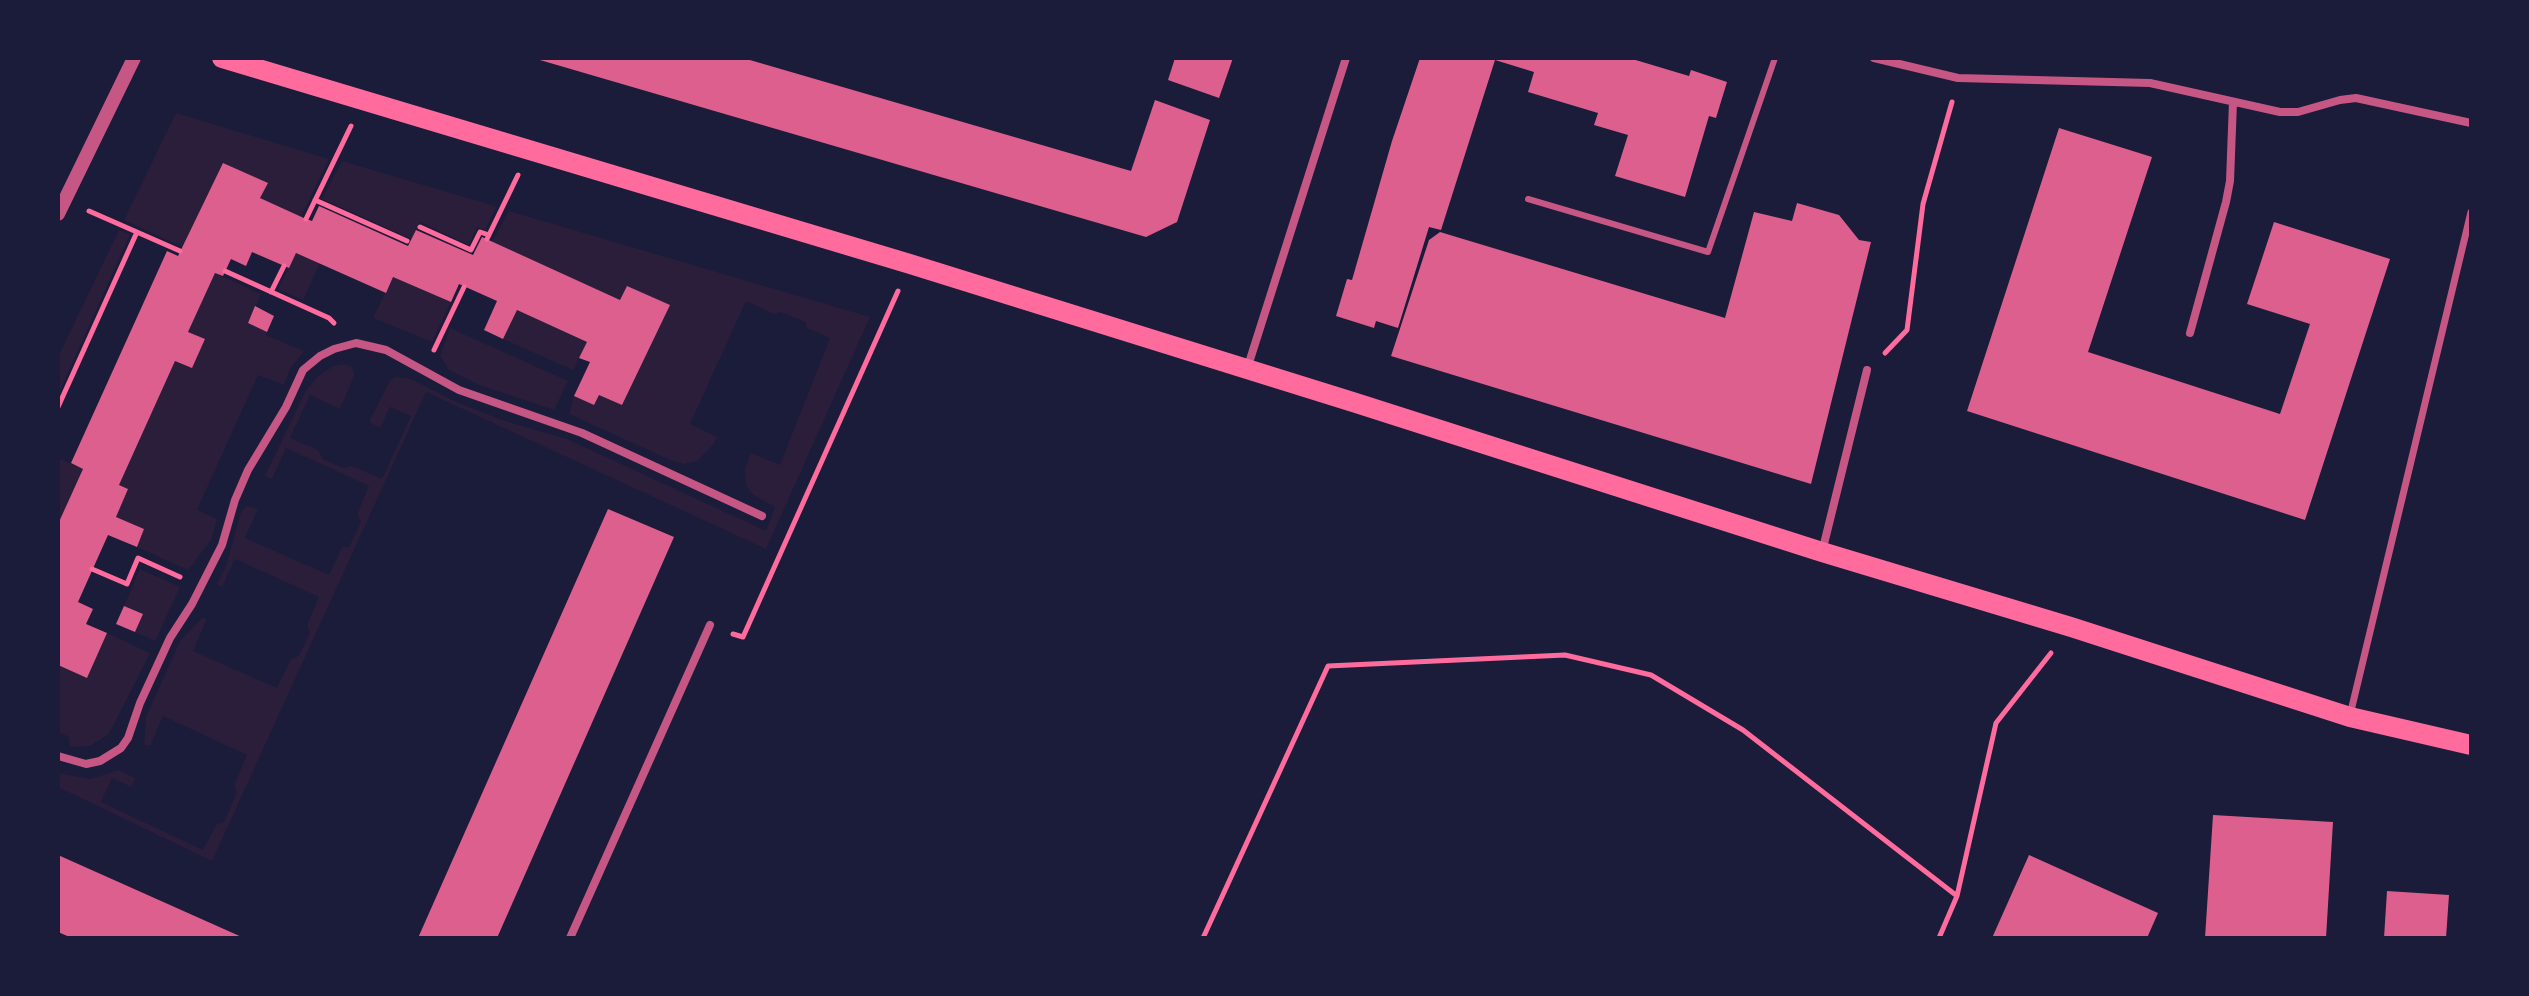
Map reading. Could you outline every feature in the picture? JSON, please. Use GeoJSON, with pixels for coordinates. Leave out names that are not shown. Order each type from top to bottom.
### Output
{"type":"FeatureCollection","features":[{"type":"Feature","properties":{"kind":"main road"},"geometry":{"type":"LineString","coordinates":[[222,58],[910,264],[2350,717],[2471,745]]}},
{"type":"Feature","properties":{"kind":"street"},"geometry":{"type":"LineString","coordinates":[[61,207],[134,58]]}},
{"type":"Feature","properties":{"kind":"street"},"geometry":{"type":"LineString","coordinates":[[1247,369],[1346,58]]}},
{"type":"Feature","properties":{"kind":"street"},"geometry":{"type":"LineString","coordinates":[[1874,58],[1958,78],[2150,83],[2280,112],[2298,112],[2356,98],[2471,123]]}},
{"type":"Feature","properties":{"kind":"street"},"geometry":{"type":"LineString","coordinates":[[2190,333],[2230,181],[2233,102]]}},
{"type":"Feature","properties":{"kind":"street"},"geometry":{"type":"LineString","coordinates":[[2350,717],[2471,212]]}},
{"type":"Feature","properties":{"kind":"street"},"geometry":{"type":"LineString","coordinates":[[58,756],[86,764],[100,761],[121,748],[128,738],[140,703],[170,638],[222,545],[239,490],[286,407],[298,379],[311,362],[345,345],[356,343],[378,347],[459,390],[582,433],[762,516]]}},
{"type":"Feature","properties":{"kind":"street"},"geometry":{"type":"LineString","coordinates":[[1822,552],[1867,370]]}},
{"type":"Feature","properties":{"kind":"street"},"geometry":{"type":"LineString","coordinates":[[570,938],[710,625]]}},
{"type":"Feature","properties":{"kind":"lane"},"geometry":{"type":"LineString","coordinates":[[1528,199],[1708,252],[1775,58]]}},
{"type":"Feature","properties":{"kind":"path"},"geometry":{"type":"LineString","coordinates":[[1867,370],[1907,330],[1923,204],[1958,78]]}},
{"type":"Feature","properties":{"kind":"path"},"geometry":{"type":"LineString","coordinates":[[306,219],[364,101]]}},
{"type":"Feature","properties":{"kind":"path"},"geometry":{"type":"LineString","coordinates":[[420,227],[471,250],[480,232],[488,237],[530,150]]}},
{"type":"Feature","properties":{"kind":"path"},"geometry":{"type":"LineString","coordinates":[[315,200],[407,241]]}},
{"type":"Feature","properties":{"kind":"path"},"geometry":{"type":"LineString","coordinates":[[61,207],[137,232],[180,251]]}},
{"type":"Feature","properties":{"kind":"path"},"geometry":{"type":"LineString","coordinates":[[58,407],[137,232]]}},
{"type":"Feature","properties":{"kind":"path"},"geometry":{"type":"LineString","coordinates":[[710,625],[743,637],[910,264]]}},
{"type":"Feature","properties":{"kind":"path"},"geometry":{"type":"LineString","coordinates":[[271,292],[284,266]]}},
{"type":"Feature","properties":{"kind":"path"},"geometry":{"type":"LineString","coordinates":[[225,271],[329,318],[337,326],[345,345]]}},
{"type":"Feature","properties":{"kind":"path"},"geometry":{"type":"LineString","coordinates":[[424,369],[464,287]]}},
{"type":"Feature","properties":{"kind":"path"},"geometry":{"type":"LineString","coordinates":[[92,569],[127,584],[138,558],[200,586]]}},
{"type":"Feature","properties":{"kind":"path"},"geometry":{"type":"LineString","coordinates":[[1939,938],[1957,896],[1996,723],[2071,627]]}},
{"type":"Feature","properties":{"kind":"path"},"geometry":{"type":"LineString","coordinates":[[1203,938],[1328,666],[1565,655],[1651,675],[1743,730],[1957,896]]}},
{"type":"Feature","properties":{"kind":"shaded area"},"geometry":{"type":"Polygon","coordinates":[[[176,113],[329,159],[301,217],[260,198],[267,183],[223,163],[182,247],[124,220],[176,113]]]}},
{"type":"Feature","properties":{"kind":"shaded area"},"geometry":{"type":"Polygon","coordinates":[[[342,161],[496,208],[485,230],[477,227],[469,245],[420,222],[412,239],[322,199],[342,161]]]}},
{"type":"Feature","properties":{"kind":"shaded area"},"geometry":{"type":"Polygon","coordinates":[[[509,211],[870,317],[766,549],[426,392],[212,861],[58,787],[58,773],[91,779],[118,770],[135,778],[131,787],[112,778],[101,802],[203,850],[216,825],[224,822],[237,792],[234,785],[247,755],[163,716],[150,746],[144,745],[146,717],[180,641],[202,618],[207,619],[193,651],[277,688],[291,659],[299,656],[310,632],[307,625],[319,597],[235,559],[222,587],[217,584],[226,566],[241,512],[246,506],[258,509],[245,538],[329,575],[342,547],[349,547],[361,522],[357,514],[369,486],[286,448],[272,479],[265,476],[305,392],[317,377],[333,366],[351,366],[355,374],[340,409],[310,395],[290,438],[318,450],[323,459],[343,468],[352,466],[382,479],[411,416],[390,407],[380,428],[369,422],[390,380],[396,377],[411,379],[456,402],[502,420],[567,439],[766,531],[775,507],[752,494],[746,485],[745,469],[751,453],[780,465],[830,338],[807,328],[805,322],[781,312],[774,314],[746,301],[690,424],[717,437],[697,461],[684,464],[670,460],[569,414],[574,396],[594,405],[599,395],[620,300],[492,242],[509,211]]]}},
{"type":"Feature","properties":{"kind":"shaded area"},"geometry":{"type":"Polygon","coordinates":[[[119,230],[130,235],[58,395],[58,357],[119,230]]]}},
{"type":"Feature","properties":{"kind":"shaded area"},"geometry":{"type":"Polygon","coordinates":[[[296,253],[320,263],[303,300],[278,289],[296,253]]]}},
{"type":"Feature","properties":{"kind":"shaded area"},"geometry":{"type":"Polygon","coordinates":[[[215,273],[261,294],[248,323],[267,332],[266,335],[304,351],[290,369],[284,385],[258,375],[197,510],[217,519],[211,540],[188,570],[137,547],[144,529],[116,517],[128,489],[119,485],[175,361],[204,339],[188,332],[215,273]]]}},
{"type":"Feature","properties":{"kind":"shaded area"},"geometry":{"type":"Polygon","coordinates":[[[393,277],[451,302],[432,342],[373,318],[393,277]]]}},
{"type":"Feature","properties":{"kind":"shaded area"},"geometry":{"type":"Polygon","coordinates":[[[517,310],[587,342],[573,370],[503,339],[517,310]]]}},
{"type":"Feature","properties":{"kind":"shaded area"},"geometry":{"type":"Polygon","coordinates":[[[450,328],[568,381],[554,410],[479,385],[449,370],[440,356],[450,328]]]}},
{"type":"Feature","properties":{"kind":"shaded area"},"geometry":{"type":"Polygon","coordinates":[[[58,458],[83,469],[58,524],[58,458]]]}},
{"type":"Feature","properties":{"kind":"shaded area"},"geometry":{"type":"Polygon","coordinates":[[[140,569],[180,587],[155,641],[135,632],[143,614],[124,606],[140,569]]]}},
{"type":"Feature","properties":{"kind":"shaded area"},"geometry":{"type":"Polygon","coordinates":[[[107,633],[150,653],[109,734],[90,746],[70,747],[69,737],[58,732],[58,665],[87,678],[107,633]]]}},
{"type":"Feature","properties":{"kind":"building"},"geometry":{"type":"Polygon","coordinates":[[[533,58],[743,58],[1131,171],[1155,100],[1210,120],[1177,222],[1146,237],[533,58]]]}},
{"type":"Feature","properties":{"kind":"building"},"geometry":{"type":"Polygon","coordinates":[[[1175,58],[1233,58],[1219,98],[1168,80],[1175,58]]]}},
{"type":"Feature","properties":{"kind":"building"},"geometry":{"type":"Polygon","coordinates":[[[1420,58],[1629,58],[1689,76],[1691,70],[1727,82],[1716,118],[1709,116],[1685,197],[1615,176],[1628,135],[1594,125],[1598,113],[1528,92],[1534,72],[1495,60],[1441,230],[1429,227],[1398,328],[1376,321],[1374,328],[1336,316],[1347,279],[1352,280],[1392,141],[1420,58]]]}},
{"type":"Feature","properties":{"kind":"building"},"geometry":{"type":"Polygon","coordinates":[[[2059,128],[2152,157],[2088,352],[2280,414],[2310,324],[2247,304],[2274,222],[2390,259],[2305,520],[1967,411],[2059,128]]]}},
{"type":"Feature","properties":{"kind":"building"},"geometry":{"type":"Polygon","coordinates":[[[223,163],[268,183],[260,198],[312,221],[319,206],[408,246],[416,230],[473,255],[482,237],[620,300],[627,286],[670,305],[622,405],[599,395],[594,405],[574,396],[590,362],[579,358],[587,342],[517,310],[503,339],[484,330],[497,301],[459,284],[451,302],[393,277],[386,293],[296,253],[289,268],[252,252],[246,266],[231,259],[223,276],[215,273],[188,332],[205,339],[192,368],[175,361],[119,485],[128,489],[116,517],[144,529],[137,547],[108,535],[78,602],[93,609],[86,624],[107,633],[87,678],[58,665],[58,524],[83,469],[71,463],[167,251],[178,256],[223,163]]]}},
{"type":"Feature","properties":{"kind":"building"},"geometry":{"type":"Polygon","coordinates":[[[1797,203],[1839,215],[1859,240],[1871,242],[1811,484],[1391,356],[1429,240],[1440,232],[1725,318],[1754,212],[1792,221],[1797,203]]]}},
{"type":"Feature","properties":{"kind":"building"},"geometry":{"type":"Polygon","coordinates":[[[255,306],[274,316],[267,332],[248,323],[255,306]]]}},
{"type":"Feature","properties":{"kind":"building"},"geometry":{"type":"Polygon","coordinates":[[[608,509],[674,537],[497,938],[418,938],[608,509]]]}},
{"type":"Feature","properties":{"kind":"building"},"geometry":{"type":"Polygon","coordinates":[[[124,606],[143,614],[135,632],[116,624],[124,606]]]}},
{"type":"Feature","properties":{"kind":"building"},"geometry":{"type":"Polygon","coordinates":[[[2213,815],[2333,822],[2326,938],[2205,938],[2213,815]]]}},
{"type":"Feature","properties":{"kind":"building"},"geometry":{"type":"Polygon","coordinates":[[[58,855],[244,938],[72,938],[58,932],[58,855]]]}},
{"type":"Feature","properties":{"kind":"building"},"geometry":{"type":"Polygon","coordinates":[[[2029,855],[2158,913],[2147,938],[1992,938],[2029,855]]]}},
{"type":"Feature","properties":{"kind":"building"},"geometry":{"type":"Polygon","coordinates":[[[2387,891],[2449,895],[2446,938],[2384,938],[2387,891]]]}}]}
